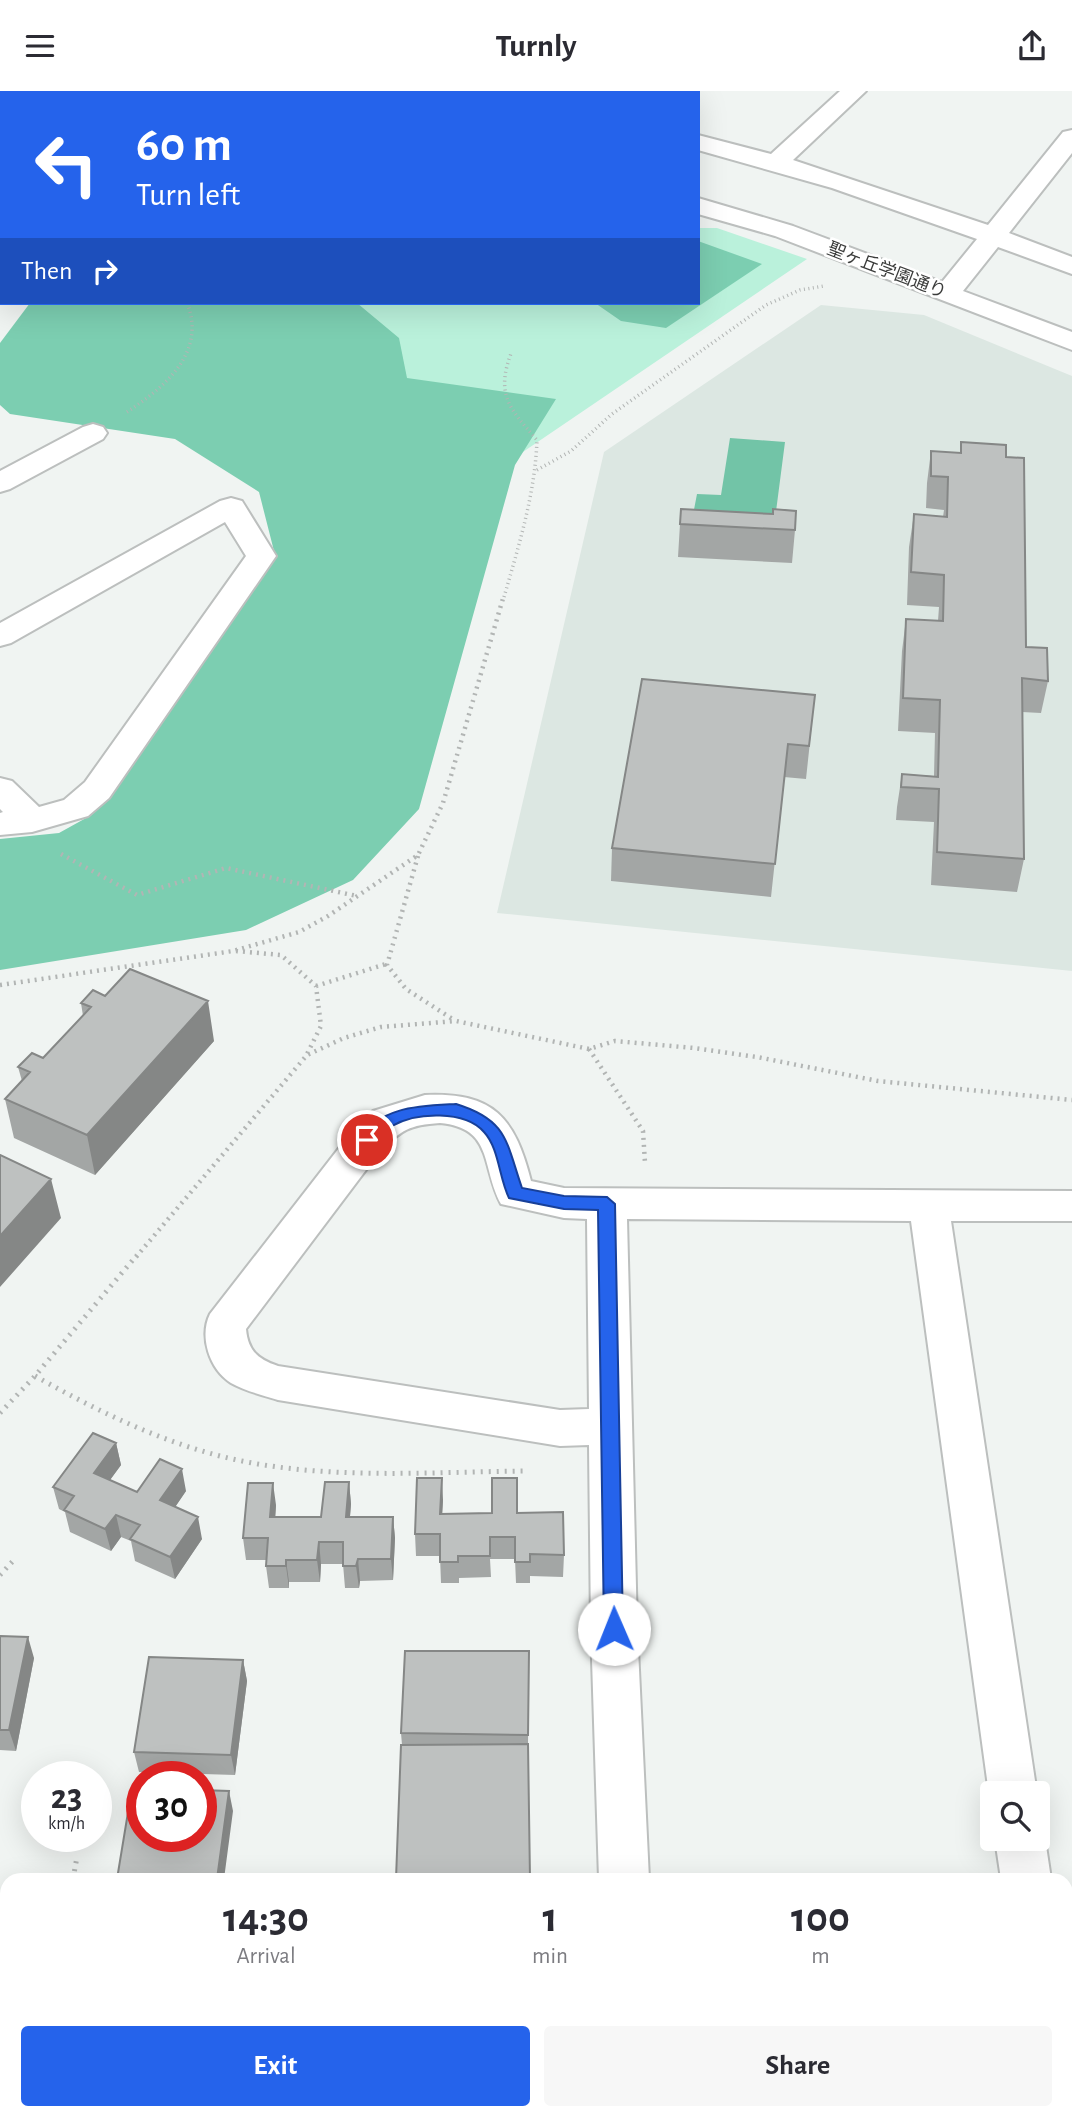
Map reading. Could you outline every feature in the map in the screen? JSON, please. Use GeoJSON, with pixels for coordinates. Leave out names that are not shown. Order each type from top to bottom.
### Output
{"type":"FeatureCollection","features":[{"type":"Feature","properties":{"kind":"street"},"geometry":{"type":"LineString","coordinates":[[777,161],[854,91]]}},
{"type":"Feature","properties":{"kind":"street"},"geometry":{"type":"LineString","coordinates":[[947,293],[1072,137]]}},
{"type":"Feature","properties":{"kind":"street"},"geometry":{"type":"LineString","coordinates":[[700,142],[777,161],[994,236],[1072,266]]}},
{"type":"Feature","properties":{"kind":"street","name":"聖ヶ丘学園通り"},"geometry":{"type":"LineString","coordinates":[[700,207],[784,231],[1072,342]]}},
{"type":"Feature","properties":{"kind":"street"},"geometry":{"type":"LineString","coordinates":[[0,483],[93,433]]}},
{"type":"Feature","properties":{"kind":"street"},"geometry":{"type":"LineString","coordinates":[[0,636],[230,507],[261,556],[97,790],[76,808],[28,831],[0,789]]}},
{"type":"Feature","properties":{"kind":"street"},"geometry":{"type":"LineString","coordinates":[[610,1427],[560,1428],[278,1383],[249,1374],[233,1361],[225,1345],[225,1326],[367,1140],[386,1122],[413,1112],[456,1110],[475,1117],[490,1127],[497,1139],[515,1193],[564,1203],[1072,1206]]}},
{"type":"Feature","properties":{"kind":"street"},"geometry":{"type":"LineString","coordinates":[[607,1204],[614,1629],[624,1873]]}},
{"type":"Feature","properties":{"kind":"street"},"geometry":{"type":"LineString","coordinates":[[929,1205],[1011,1781]]}},
{"type":"Feature","properties":{"kind":"street"},"geometry":{"type":"LineString","coordinates":[[1022,1851],[1025,1873]]}},
{"type":"Feature","properties":{"kind":"path"},"geometry":{"type":"LineString","coordinates":[[536,470],[571,451],[612,414],[766,305],[800,290],[831,286]]}},
{"type":"Feature","properties":{"kind":"path"},"geometry":{"type":"LineString","coordinates":[[93,433],[153,395],[178,367],[195,331],[194,314],[188,305]]}},
{"type":"Feature","properties":{"kind":"path"},"geometry":{"type":"LineString","coordinates":[[456,1021],[429,1005],[393,976],[386,964],[388,949],[418,855],[443,803],[523,531],[536,470],[537,440],[512,409],[504,391],[503,377],[513,351]]}},
{"type":"Feature","properties":{"kind":"path"},"geometry":{"type":"LineString","coordinates":[[28,831],[137,895],[226,868],[358,897]]}},
{"type":"Feature","properties":{"kind":"path"},"geometry":{"type":"LineString","coordinates":[[0,985],[233,951],[299,932],[358,897],[418,855]]}},
{"type":"Feature","properties":{"kind":"path"},"geometry":{"type":"LineString","coordinates":[[233,951],[281,955],[316,986],[321,1026],[307,1055]]}},
{"type":"Feature","properties":{"kind":"path"},"geometry":{"type":"LineString","coordinates":[[316,986],[386,964]]}},
{"type":"Feature","properties":{"kind":"path"},"geometry":{"type":"LineString","coordinates":[[589,1049],[643,1131],[645,1171]]}},
{"type":"Feature","properties":{"kind":"path"},"geometry":{"type":"LineString","coordinates":[[35,1376],[83,1404],[178,1442],[246,1462],[310,1470],[529,1471]]}},
{"type":"Feature","properties":{"kind":"path"},"geometry":{"type":"LineString","coordinates":[[0,1575],[13,1561]]}},
{"type":"Feature","properties":{"kind":"path"},"geometry":{"type":"LineString","coordinates":[[74,1873],[77,1857]]}},
{"type":"Feature","properties":{"kind":"shaded area"},"geometry":{"type":"Polygon","coordinates":[[[700,228],[717,228],[807,259],[517,456],[269,305],[700,305],[700,228]]]}},
{"type":"Feature","properties":{"kind":"shaded area"},"geometry":{"type":"Polygon","coordinates":[[[700,242],[762,264],[666,328],[621,321],[598,305],[700,305],[700,242]]]}},
{"type":"Feature","properties":{"kind":"shaded area"},"geometry":{"type":"Polygon","coordinates":[[[28,305],[359,305],[399,338],[407,378],[556,399],[515,465],[419,809],[353,880],[246,930],[0,970],[0,839],[59,833],[86,818],[275,555],[259,492],[175,439],[10,414],[0,405],[0,343],[28,305]]]}},
{"type":"Feature","properties":{"kind":"shaded area"},"geometry":{"type":"Polygon","coordinates":[[[821,305],[924,315],[1072,376],[1072,971],[497,913],[604,452],[821,305]]]}},
{"type":"Feature","properties":{"kind":"shaded area"},"geometry":{"type":"Polygon","coordinates":[[[730,438],[785,442],[774,527],[692,520],[697,494],[721,495],[730,438]]]}},
{"type":"Feature","properties":{"kind":"building"},"geometry":{"type":"Polygon","coordinates":[[[961,442],[1006,445],[1006,457],[1024,458],[1026,647],[1047,648],[1048,681],[1022,678],[1024,859],[937,852],[939,789],[901,787],[902,774],[938,777],[940,700],[903,698],[906,619],[943,621],[944,575],[911,572],[914,514],[947,517],[948,477],[931,476],[931,451],[961,453],[961,442]]]}},
{"type":"Feature","properties":{"kind":"building"},"geometry":{"type":"Polygon","coordinates":[[[681,509],[773,514],[773,509],[796,511],[795,530],[680,524],[681,509]]]}},
{"type":"Feature","properties":{"kind":"building"},"geometry":{"type":"Polygon","coordinates":[[[642,679],[815,695],[809,746],[788,744],[775,864],[612,848],[642,679]]]}},
{"type":"Feature","properties":{"kind":"building"},"geometry":{"type":"Polygon","coordinates":[[[130,969],[208,1001],[87,1135],[5,1099],[30,1072],[18,1067],[32,1053],[43,1058],[91,1007],[81,1003],[93,990],[105,996],[130,969]]]}},
{"type":"Feature","properties":{"kind":"building"},"geometry":{"type":"Polygon","coordinates":[[[0,1155],[51,1179],[0,1236],[0,1155]]]}},
{"type":"Feature","properties":{"kind":"building"},"geometry":{"type":"Polygon","coordinates":[[[93,1433],[116,1443],[94,1473],[137,1492],[160,1459],[182,1469],[160,1500],[198,1517],[170,1557],[130,1539],[140,1525],[116,1515],[105,1529],[64,1510],[74,1496],[53,1487],[93,1433]]]}},
{"type":"Feature","properties":{"kind":"building"},"geometry":{"type":"Polygon","coordinates":[[[417,1478],[442,1478],[440,1514],[492,1513],[492,1478],[517,1478],[517,1513],[563,1512],[564,1555],[530,1554],[530,1562],[515,1562],[515,1537],[490,1537],[490,1556],[458,1556],[458,1562],[440,1562],[440,1534],[415,1534],[417,1478]]]}},
{"type":"Feature","properties":{"kind":"building"},"geometry":{"type":"Polygon","coordinates":[[[325,1482],[349,1482],[346,1517],[393,1517],[391,1559],[358,1559],[356,1566],[343,1566],[343,1542],[319,1542],[317,1560],[286,1560],[286,1566],[266,1566],[268,1538],[243,1538],[248,1483],[273,1483],[270,1517],[321,1517],[325,1482]]]}},
{"type":"Feature","properties":{"kind":"building"},"geometry":{"type":"Polygon","coordinates":[[[0,1636],[28,1637],[9,1730],[0,1730],[0,1636]]]}},
{"type":"Feature","properties":{"kind":"building"},"geometry":{"type":"Polygon","coordinates":[[[405,1651],[529,1651],[528,1735],[401,1733],[405,1651]]]}},
{"type":"Feature","properties":{"kind":"building"},"geometry":{"type":"Polygon","coordinates":[[[149,1657],[243,1660],[231,1755],[134,1752],[149,1657]]]}},
{"type":"Feature","properties":{"kind":"building"},"geometry":{"type":"Polygon","coordinates":[[[528,1744],[530,1873],[396,1873],[401,1745],[528,1744]]]}},
{"type":"Feature","properties":{"kind":"building"},"geometry":{"type":"Polygon","coordinates":[[[217,1791],[229,1791],[218,1873],[118,1873],[126,1824],[126,1852],[217,1852],[217,1791]]]}},
{"type":"Feature","properties":{"kind":"route"},"geometry":{"type":"LineString","coordinates":[[367,1140],[386,1122],[413,1112],[456,1110],[475,1117],[490,1127],[497,1139],[515,1193],[564,1203],[607,1204],[614,1629]]}}]}
